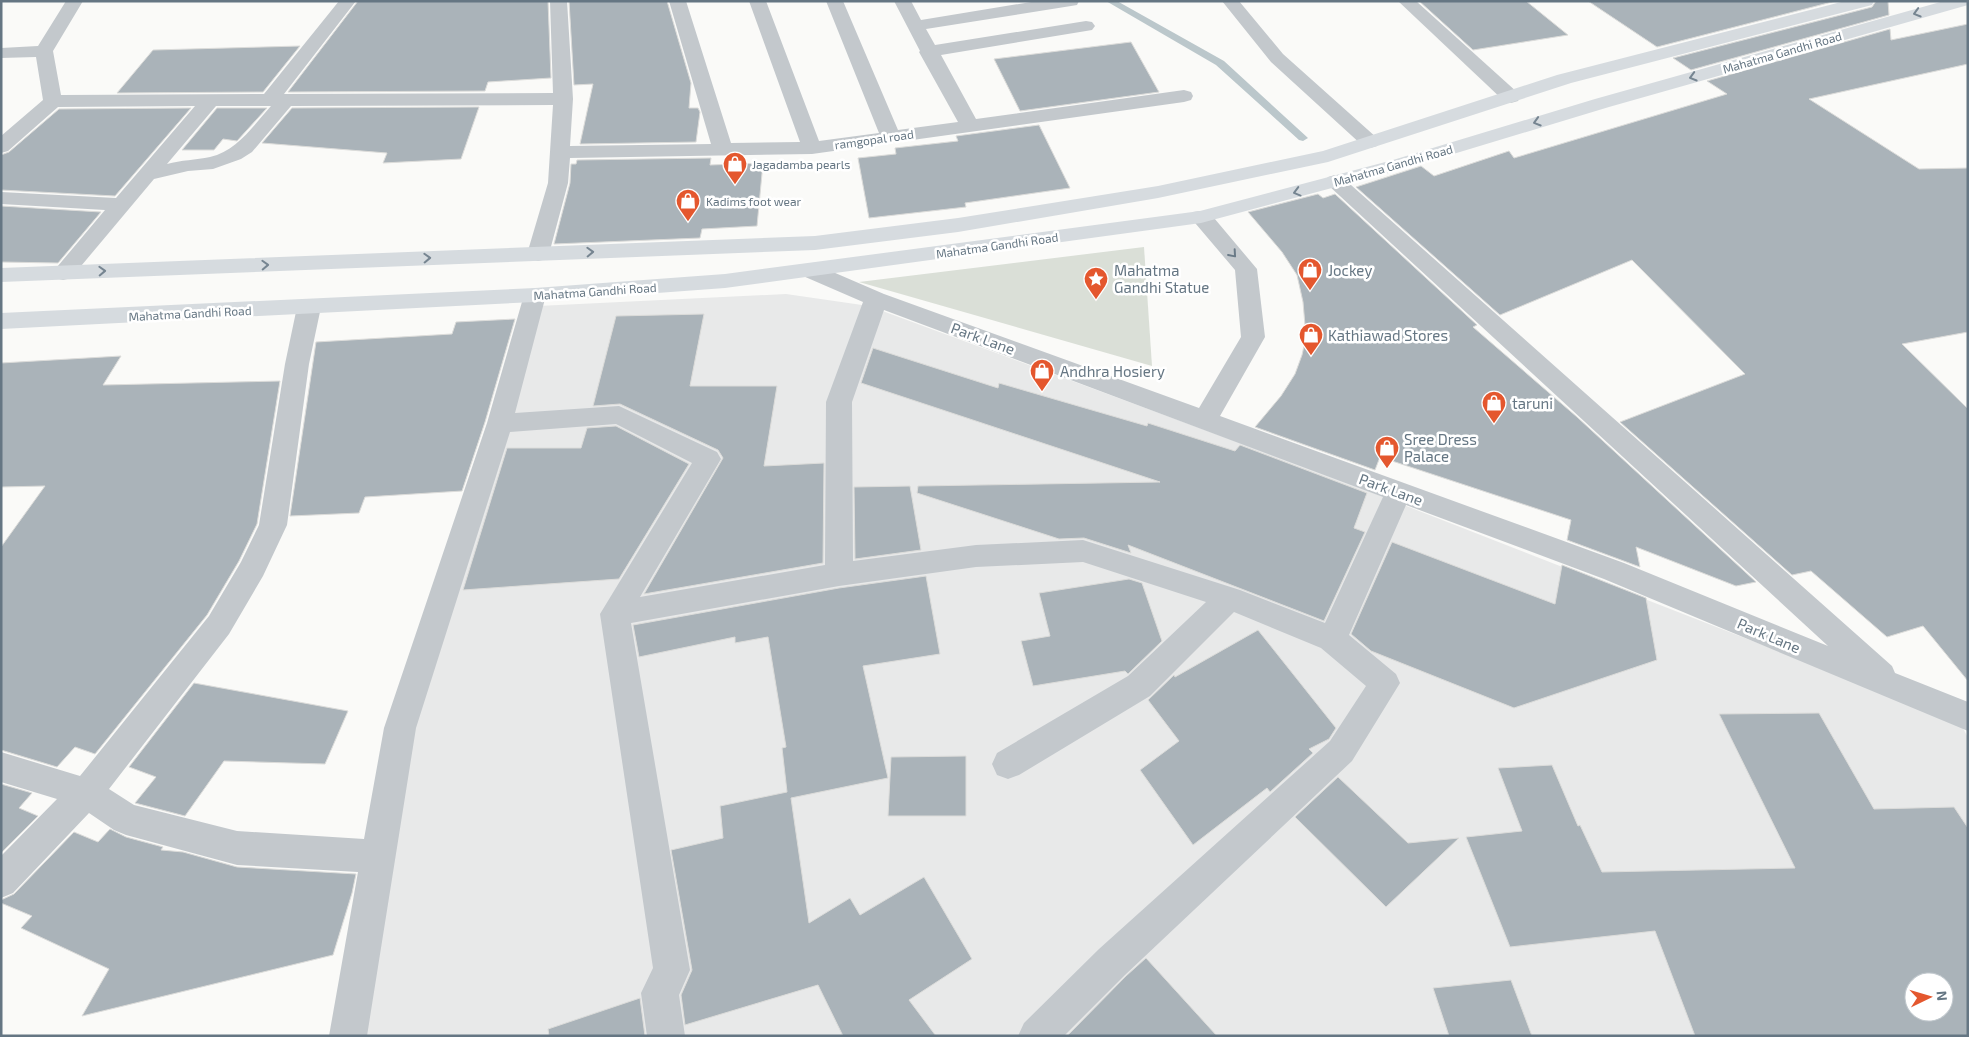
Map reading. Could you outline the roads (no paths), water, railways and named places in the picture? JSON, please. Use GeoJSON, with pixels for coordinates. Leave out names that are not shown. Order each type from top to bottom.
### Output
{"type":"FeatureCollection","features":[{"type":"Feature","properties":{"kind":"highway","name":"Mahatma Gandhi Road"},"geometry":{"type":"LineString","coordinates":[[1,275],[815,244],[958,225],[1158,192],[1328,156],[1564,79],[1866,1]]}},
{"type":"Feature","properties":{"kind":"highway","name":"Mahatma Gandhi Road"},"geometry":{"type":"LineString","coordinates":[[1,321],[535,295],[725,281],[811,271],[1201,217],[1400,164],[1602,103],[1964,1]]}},
{"type":"Feature","properties":{"kind":"street"},"geometry":{"type":"LineString","coordinates":[[53,101],[44,50],[75,1]]}},
{"type":"Feature","properties":{"kind":"street"},"geometry":{"type":"LineString","coordinates":[[146,175],[188,165],[213,162],[234,155],[245,148],[348,1]]}},
{"type":"Feature","properties":{"kind":"street"},"geometry":{"type":"LineString","coordinates":[[538,254],[558,183],[562,99],[558,1]]}},
{"type":"Feature","properties":{"kind":"street"},"geometry":{"type":"LineString","coordinates":[[677,1],[723,149]]}},
{"type":"Feature","properties":{"kind":"street"},"geometry":{"type":"LineString","coordinates":[[757,1],[812,148]]}},
{"type":"Feature","properties":{"kind":"street"},"geometry":{"type":"LineString","coordinates":[[834,1],[891,137]]}},
{"type":"Feature","properties":{"kind":"street"},"geometry":{"type":"LineString","coordinates":[[902,1],[928,52],[970,126]]}},
{"type":"Feature","properties":{"kind":"street"},"geometry":{"type":"LineString","coordinates":[[914,26],[1071,1]]}},
{"type":"Feature","properties":{"kind":"street"},"geometry":{"type":"LineString","coordinates":[[1230,1],[1277,58],[1370,142]]}},
{"type":"Feature","properties":{"kind":"street"},"geometry":{"type":"LineString","coordinates":[[1406,1],[1511,97]]}},
{"type":"Feature","properties":{"kind":"street"},"geometry":{"type":"LineString","coordinates":[[928,52],[1086,26]]}},
{"type":"Feature","properties":{"kind":"street"},"geometry":{"type":"LineString","coordinates":[[1,52],[44,50]]}},
{"type":"Feature","properties":{"kind":"street","name":"ramgopal road"},"geometry":{"type":"LineString","coordinates":[[560,152],[812,148],[1184,96]]}},
{"type":"Feature","properties":{"kind":"street"},"geometry":{"type":"LineString","coordinates":[[1,147],[53,101],[562,99]]}},
{"type":"Feature","properties":{"kind":"street"},"geometry":{"type":"LineString","coordinates":[[63,273],[211,100]]}},
{"type":"Feature","properties":{"kind":"street"},"geometry":{"type":"LineString","coordinates":[[1335,181],[1895,688]]}},
{"type":"Feature","properties":{"kind":"street"},"geometry":{"type":"LineString","coordinates":[[1,198],[123,205]]}},
{"type":"Feature","properties":{"kind":"street"},"geometry":{"type":"LineString","coordinates":[[1201,217],[1246,269],[1253,337],[1205,420]]}},
{"type":"Feature","properties":{"kind":"street","name":"Park Lane"},"geometry":{"type":"LineString","coordinates":[[811,271],[876,299],[1614,571],[1895,688],[1964,720]]}},
{"type":"Feature","properties":{"kind":"street"},"geometry":{"type":"LineString","coordinates":[[348,1036],[400,728],[500,423],[535,295]]}},
{"type":"Feature","properties":{"kind":"street"},"geometry":{"type":"LineString","coordinates":[[839,574],[839,402],[876,299]]}},
{"type":"Feature","properties":{"kind":"street"},"geometry":{"type":"LineString","coordinates":[[1,881],[86,793],[219,625],[253,568],[273,526],[297,364],[309,307]]}},
{"type":"Feature","properties":{"kind":"street"},"geometry":{"type":"LineString","coordinates":[[500,423],[619,415],[708,459],[615,614],[672,970],[660,993],[666,1036]]}},
{"type":"Feature","properties":{"kind":"street"},"geometry":{"type":"LineString","coordinates":[[1332,639],[1398,492]]}},
{"type":"Feature","properties":{"kind":"street"},"geometry":{"type":"LineString","coordinates":[[615,614],[839,574],[976,556],[1084,551],[1230,598],[1332,639],[1385,683],[1341,750],[1112,962],[1037,1036]]}},
{"type":"Feature","properties":{"kind":"street"},"geometry":{"type":"LineString","coordinates":[[1008,764],[1139,686],[1230,598]]}},
{"type":"Feature","properties":{"kind":"street"},"geometry":{"type":"LineString","coordinates":[[1,767],[86,793],[126,819],[237,848],[377,856]]}},
{"type":"Feature","properties":{"kind":"waterway"},"geometry":{"type":"LineString","coordinates":[[1110,1],[1220,63],[1303,138]]}},
{"type":"Feature","properties":{"kind":"place","name":"Jagadamba pearls"},"geometry":{"type":"Point","coordinates":[735,185]}},
{"type":"Feature","properties":{"kind":"place","name":"Kadims foot wear"},"geometry":{"type":"Point","coordinates":[688,222]}},
{"type":"Feature","properties":{"kind":"place","name":"Jockey"},"geometry":{"type":"Point","coordinates":[1310,291]}},
{"type":"Feature","properties":{"kind":"place","name":"Mahatma Gandhi Statue"},"geometry":{"type":"Point","coordinates":[1096,300]}},
{"type":"Feature","properties":{"kind":"place","name":"Kathiawad Stores"},"geometry":{"type":"Point","coordinates":[1311,356]}},
{"type":"Feature","properties":{"kind":"place","name":"Andhra Hosiery"},"geometry":{"type":"Point","coordinates":[1042,392]}},
{"type":"Feature","properties":{"kind":"place","name":"taruni"},"geometry":{"type":"Point","coordinates":[1494,424]}},
{"type":"Feature","properties":{"kind":"place","name":"Sree Dress Palace"},"geometry":{"type":"Point","coordinates":[1387,469]}}]}
